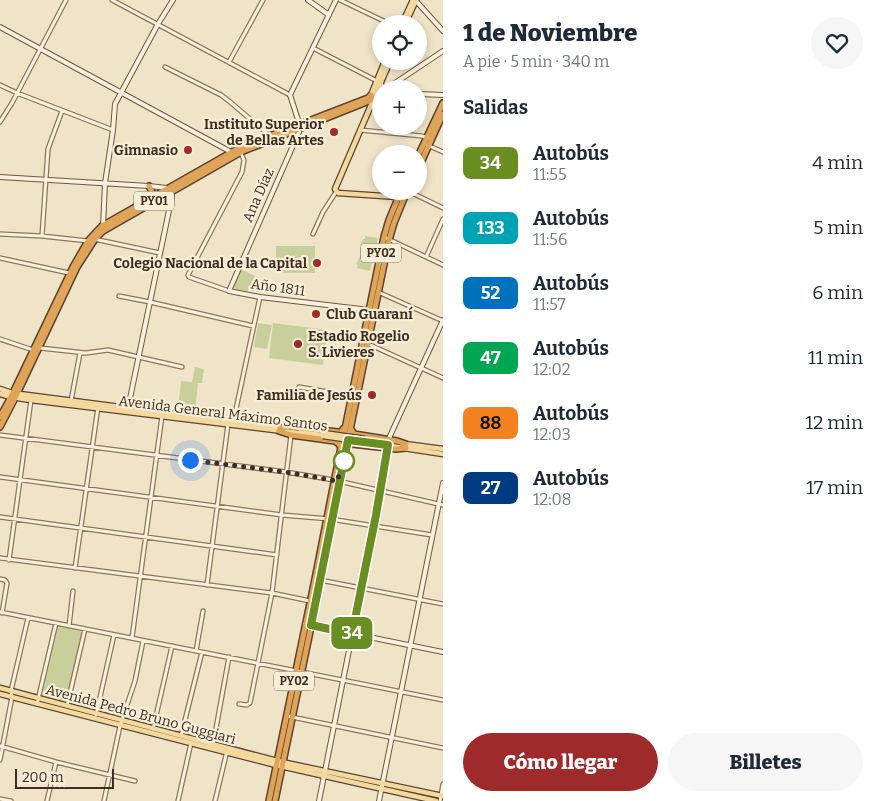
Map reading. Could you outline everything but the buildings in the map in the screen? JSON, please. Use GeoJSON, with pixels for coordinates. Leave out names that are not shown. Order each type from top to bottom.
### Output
{"type":"FeatureCollection","features":[{"type":"Feature","properties":{"kind":"highway","name":"PY01"},"geometry":{"type":"LineString","coordinates":[[103,228],[232,152],[372,96]]}},
{"type":"Feature","properties":{"kind":"highway","name":"PY01"},"geometry":{"type":"LineString","coordinates":[[36,349],[69,273],[92,240],[103,228],[154,196],[169,190],[240,150],[270,136],[372,99]]}},
{"type":"Feature","properties":{"kind":"highway"},"geometry":{"type":"LineString","coordinates":[[430,138],[443,103]]}},
{"type":"Feature","properties":{"kind":"highway"},"geometry":{"type":"LineString","coordinates":[[427,144],[443,114]]}},
{"type":"Feature","properties":{"kind":"highway"},"geometry":{"type":"LineString","coordinates":[[149,186],[154,196]]}},
{"type":"Feature","properties":{"kind":"highway","name":"PY02"},"geometry":{"type":"LineString","coordinates":[[346,434],[365,342],[369,310],[387,238],[394,223],[400,200]]}},
{"type":"Feature","properties":{"kind":"highway","name":"PY02"},"geometry":{"type":"LineString","coordinates":[[348,426],[352,396],[378,292],[387,238]]}},
{"type":"Feature","properties":{"kind":"highway","name":"PY01"},"geometry":{"type":"LineString","coordinates":[[0,427],[36,349],[92,240]]}},
{"type":"Feature","properties":{"kind":"highway","name":"PY01"},"geometry":{"type":"LineString","coordinates":[[0,417],[14,396]]}},
{"type":"Feature","properties":{"kind":"highway"},"geometry":{"type":"LineString","coordinates":[[279,429],[292,427],[338,432],[348,426],[354,434],[389,444],[396,449],[406,446]]}},
{"type":"Feature","properties":{"kind":"highway"},"geometry":{"type":"LineString","coordinates":[[279,429],[335,441],[344,445],[389,444]]}},
{"type":"Feature","properties":{"kind":"highway","name":"PY02"},"geometry":{"type":"LineString","coordinates":[[269,801],[299,671],[344,445]]}},
{"type":"Feature","properties":{"kind":"highway","name":"PY02"},"geometry":{"type":"LineString","coordinates":[[308,625],[310,601],[318,580]]}},
{"type":"Feature","properties":{"kind":"highway","name":"PY02"},"geometry":{"type":"LineString","coordinates":[[275,801],[279,764]]}},
{"type":"Feature","properties":{"kind":"main road"},"geometry":{"type":"LineString","coordinates":[[408,15],[415,0]]}},
{"type":"Feature","properties":{"kind":"main road"},"geometry":{"type":"LineString","coordinates":[[372,107],[335,187],[338,193],[372,196]]}},
{"type":"Feature","properties":{"kind":"main road","name":"Avenida General Máximo Santos"},"geometry":{"type":"LineString","coordinates":[[0,389],[14,396],[31,400],[231,423],[389,444]]}},
{"type":"Feature","properties":{"kind":"main road","name":"Avenida General Máximo Santos"},"geometry":{"type":"LineString","coordinates":[[0,394],[71,401],[98,407],[128,408],[162,415]]}},
{"type":"Feature","properties":{"kind":"main road","name":"Avenida General Máximo Santos"},"geometry":{"type":"LineString","coordinates":[[291,433],[300,432]]}},
{"type":"Feature","properties":{"kind":"main road"},"geometry":{"type":"LineString","coordinates":[[406,446],[443,449]]}},
{"type":"Feature","properties":{"kind":"main road"},"geometry":{"type":"LineString","coordinates":[[406,446],[443,454]]}},
{"type":"Feature","properties":{"kind":"main road","name":"Avenida Pedro Bruno Guggiari"},"geometry":{"type":"LineString","coordinates":[[0,688],[38,701]]}},
{"type":"Feature","properties":{"kind":"main road","name":"Avenida Pedro Bruno Guggiari"},"geometry":{"type":"LineString","coordinates":[[0,694],[66,708],[279,764],[382,786]]}},
{"type":"Feature","properties":{"kind":"main road"},"geometry":{"type":"LineString","coordinates":[[382,786],[441,798]]}},
{"type":"Feature","properties":{"kind":"main road"},"geometry":{"type":"LineString","coordinates":[[382,786],[436,801]]}},
{"type":"Feature","properties":{"kind":"street"},"geometry":{"type":"LineString","coordinates":[[0,122],[66,0]]}},
{"type":"Feature","properties":{"kind":"street"},"geometry":{"type":"LineString","coordinates":[[112,0],[290,95]]}},
{"type":"Feature","properties":{"kind":"street"},"geometry":{"type":"LineString","coordinates":[[103,228],[105,183],[115,107],[158,24],[173,0]]}},
{"type":"Feature","properties":{"kind":"street"},"geometry":{"type":"LineString","coordinates":[[229,62],[263,0]]}},
{"type":"Feature","properties":{"kind":"street"},"geometry":{"type":"LineString","coordinates":[[308,0],[329,15]]}},
{"type":"Feature","properties":{"kind":"street"},"geometry":{"type":"LineString","coordinates":[[299,126],[290,95],[336,0]]}},
{"type":"Feature","properties":{"kind":"street"},"geometry":{"type":"LineString","coordinates":[[340,0],[372,15]]}},
{"type":"Feature","properties":{"kind":"street"},"geometry":{"type":"LineString","coordinates":[[415,0],[443,31]]}},
{"type":"Feature","properties":{"kind":"street"},"geometry":{"type":"LineString","coordinates":[[0,27],[232,152]]}},
{"type":"Feature","properties":{"kind":"street"},"geometry":{"type":"LineString","coordinates":[[313,48],[375,80]]}},
{"type":"Feature","properties":{"kind":"street"},"geometry":{"type":"LineString","coordinates":[[400,80],[443,51]]}},
{"type":"Feature","properties":{"kind":"street"},"geometry":{"type":"LineString","coordinates":[[165,67],[221,95],[270,136]]}},
{"type":"Feature","properties":{"kind":"street"},"geometry":{"type":"LineString","coordinates":[[0,85],[113,130]]}},
{"type":"Feature","properties":{"kind":"street"},"geometry":{"type":"LineString","coordinates":[[427,94],[443,95]]}},
{"type":"Feature","properties":{"kind":"street"},"geometry":{"type":"LineString","coordinates":[[42,236],[48,149],[62,111]]}},
{"type":"Feature","properties":{"kind":"street","name":"Ana Díaz"},"geometry":{"type":"LineString","coordinates":[[229,291],[299,126]]}},
{"type":"Feature","properties":{"kind":"street"},"geometry":{"type":"LineString","coordinates":[[360,130],[430,138]]}},
{"type":"Feature","properties":{"kind":"street"},"geometry":{"type":"LineString","coordinates":[[427,144],[443,152]]}},
{"type":"Feature","properties":{"kind":"street","name":"Año 1811"},"geometry":{"type":"LineString","coordinates":[[240,150],[244,163],[242,172],[188,275],[189,277],[229,291],[260,297],[369,310]]}},
{"type":"Feature","properties":{"kind":"street"},"geometry":{"type":"LineString","coordinates":[[0,177],[149,186],[169,190],[172,196],[128,408]]}},
{"type":"Feature","properties":{"kind":"street"},"geometry":{"type":"LineString","coordinates":[[314,234],[323,212],[336,192]]}},
{"type":"Feature","properties":{"kind":"street"},"geometry":{"type":"LineString","coordinates":[[427,200],[443,208]]}},
{"type":"Feature","properties":{"kind":"street"},"geometry":{"type":"LineString","coordinates":[[426,257],[443,219]]}},
{"type":"Feature","properties":{"kind":"street"},"geometry":{"type":"LineString","coordinates":[[0,234],[92,240],[160,253]]}},
{"type":"Feature","properties":{"kind":"street"},"geometry":{"type":"LineString","coordinates":[[387,238],[443,265]]}},
{"type":"Feature","properties":{"kind":"street"},"geometry":{"type":"LineString","coordinates":[[0,258],[69,273]]}},
{"type":"Feature","properties":{"kind":"street"},"geometry":{"type":"LineString","coordinates":[[319,801],[390,436],[443,321],[378,292]]}},
{"type":"Feature","properties":{"kind":"street"},"geometry":{"type":"LineString","coordinates":[[119,296],[254,326]]}},
{"type":"Feature","properties":{"kind":"street"},"geometry":{"type":"LineString","coordinates":[[206,585],[223,464],[260,297]]}},
{"type":"Feature","properties":{"kind":"street"},"geometry":{"type":"LineString","coordinates":[[0,339],[36,349],[80,353],[108,350],[182,367]]}},
{"type":"Feature","properties":{"kind":"street"},"geometry":{"type":"LineString","coordinates":[[365,342],[443,378]]}},
{"type":"Feature","properties":{"kind":"street"},"geometry":{"type":"LineString","coordinates":[[71,401],[80,353]]}},
{"type":"Feature","properties":{"kind":"street"},"geometry":{"type":"LineString","coordinates":[[299,387],[352,396]]}},
{"type":"Feature","properties":{"kind":"street"},"geometry":{"type":"LineString","coordinates":[[10,560],[31,400]]}},
{"type":"Feature","properties":{"kind":"street"},"geometry":{"type":"LineString","coordinates":[[75,568],[98,407]]}},
{"type":"Feature","properties":{"kind":"street"},"geometry":{"type":"LineString","coordinates":[[132,638],[162,415]]}},
{"type":"Feature","properties":{"kind":"street"},"geometry":{"type":"LineString","coordinates":[[239,704],[247,705],[250,703],[272,593],[291,433]]}},
{"type":"Feature","properties":{"kind":"street"},"geometry":{"type":"LineString","coordinates":[[0,435],[286,472],[337,481],[441,505]]}},
{"type":"Feature","properties":{"kind":"street"},"geometry":{"type":"LineString","coordinates":[[0,476],[282,515],[330,519],[432,535]]}},
{"type":"Feature","properties":{"kind":"street"},"geometry":{"type":"LineString","coordinates":[[379,801],[432,535],[441,505],[443,483]]}},
{"type":"Feature","properties":{"kind":"street"},"geometry":{"type":"LineString","coordinates":[[0,517],[277,555]]}},
{"type":"Feature","properties":{"kind":"street"},"geometry":{"type":"LineString","coordinates":[[0,558],[272,593],[310,601]]}},
{"type":"Feature","properties":{"kind":"street"},"geometry":{"type":"LineString","coordinates":[[0,579],[5,580],[7,587],[1,612],[443,700]]}},
{"type":"Feature","properties":{"kind":"street"},"geometry":{"type":"LineString","coordinates":[[318,580],[443,604]]}},
{"type":"Feature","properties":{"kind":"street"},"geometry":{"type":"LineString","coordinates":[[69,626],[74,592]]}},
{"type":"Feature","properties":{"kind":"street"},"geometry":{"type":"LineString","coordinates":[[196,651],[203,611]]}},
{"type":"Feature","properties":{"kind":"street"},"geometry":{"type":"LineString","coordinates":[[0,760],[12,697],[11,691],[28,618]]}},
{"type":"Feature","properties":{"kind":"street"},"geometry":{"type":"LineString","coordinates":[[38,701],[56,623]]}},
{"type":"Feature","properties":{"kind":"street"},"geometry":{"type":"LineString","coordinates":[[308,625],[443,652]]}},
{"type":"Feature","properties":{"kind":"street"},"geometry":{"type":"LineString","coordinates":[[66,708],[85,629]]}},
{"type":"Feature","properties":{"kind":"street"},"geometry":{"type":"LineString","coordinates":[[96,716],[114,635]]}},
{"type":"Feature","properties":{"kind":"street"},"geometry":{"type":"LineString","coordinates":[[104,801],[122,723],[135,681],[143,640]]}},
{"type":"Feature","properties":{"kind":"street"},"geometry":{"type":"LineString","coordinates":[[153,731],[172,646]]}},
{"type":"Feature","properties":{"kind":"street"},"geometry":{"type":"LineString","coordinates":[[181,738],[202,652]]}},
{"type":"Feature","properties":{"kind":"street"},"geometry":{"type":"LineString","coordinates":[[212,746],[229,658]]}},
{"type":"Feature","properties":{"kind":"street"},"geometry":{"type":"LineString","coordinates":[[289,717],[443,748]]}},
{"type":"Feature","properties":{"kind":"street"},"geometry":{"type":"LineString","coordinates":[[178,801],[191,741]]}},
{"type":"Feature","properties":{"kind":"street"},"geometry":{"type":"LineString","coordinates":[[1,747],[134,781]]}},
{"type":"Feature","properties":{"kind":"street"},"geometry":{"type":"LineString","coordinates":[[214,801],[227,750]]}},
{"type":"Feature","properties":{"kind":"street"},"geometry":{"type":"LineString","coordinates":[[47,801],[56,762]]}},
{"type":"Feature","properties":{"kind":"street"},"geometry":{"type":"LineString","coordinates":[[441,798],[443,784]]}},
{"type":"Feature","properties":{"kind":"street"},"geometry":{"type":"LineString","coordinates":[[0,798],[10,801]]}},
{"type":"Feature","properties":{"kind":"green space"},"geometry":{"type":"Polygon","coordinates":[[[365,236],[378,238],[370,271],[357,268],[358,265],[356,264],[361,256],[361,242],[365,239],[365,236]]]}},
{"type":"Feature","properties":{"kind":"green space"},"geometry":{"type":"Polygon","coordinates":[[[276,246],[315,246],[315,273],[276,273],[276,246]]]}},
{"type":"Feature","properties":{"kind":"green space"},"geometry":{"type":"Polygon","coordinates":[[[241,269],[255,276],[248,291],[237,290],[234,287],[241,269]]]}},
{"type":"Feature","properties":{"kind":"green space"},"geometry":{"type":"Polygon","coordinates":[[[258,323],[272,325],[267,349],[254,347],[258,323]]]}},
{"type":"Feature","properties":{"kind":"green space","name":"Estadio Rogelio S. Livieres"},"geometry":{"type":"Polygon","coordinates":[[[273,323],[328,330],[323,365],[269,358],[273,323]]]}},
{"type":"Feature","properties":{"kind":"green space"},"geometry":{"type":"Polygon","coordinates":[[[195,367],[204,369],[202,383],[198,383],[195,411],[178,408],[181,381],[192,382],[195,367]]]}},
{"type":"Feature","properties":{"kind":"green space"},"geometry":{"type":"Polygon","coordinates":[[[59,626],[83,631],[67,702],[64,703],[42,696],[59,626]]]}},
{"type":"Feature","properties":{"kind":"bus line","name":"34"},"geometry":{"type":"LineString","coordinates":[[348,440],[388,445],[352,634],[311,625],[348,440]]}},
{"type":"Feature","properties":{"kind":"place","name":"Instituto Superior de Bellas Artes"},"geometry":{"type":"Point","coordinates":[334,132]}},
{"type":"Feature","properties":{"kind":"place","name":"Gimnasio"},"geometry":{"type":"Point","coordinates":[188,150]}},
{"type":"Feature","properties":{"kind":"place","name":"Colegio Nacional de la Capital"},"geometry":{"type":"Point","coordinates":[317,263]}},
{"type":"Feature","properties":{"kind":"place","name":"Club Guaraní"},"geometry":{"type":"Point","coordinates":[316,314]}},
{"type":"Feature","properties":{"kind":"place","name":"Estadio Rogelio S. Livieres"},"geometry":{"type":"Point","coordinates":[298,344]}},
{"type":"Feature","properties":{"kind":"place","name":"Familia de Jesús"},"geometry":{"type":"Point","coordinates":[372,395]}},
{"type":"Feature","properties":{"kind":"route"},"geometry":{"type":"LineString","coordinates":[[190,460],[286,472],[337,481],[344,461]]}}]}
